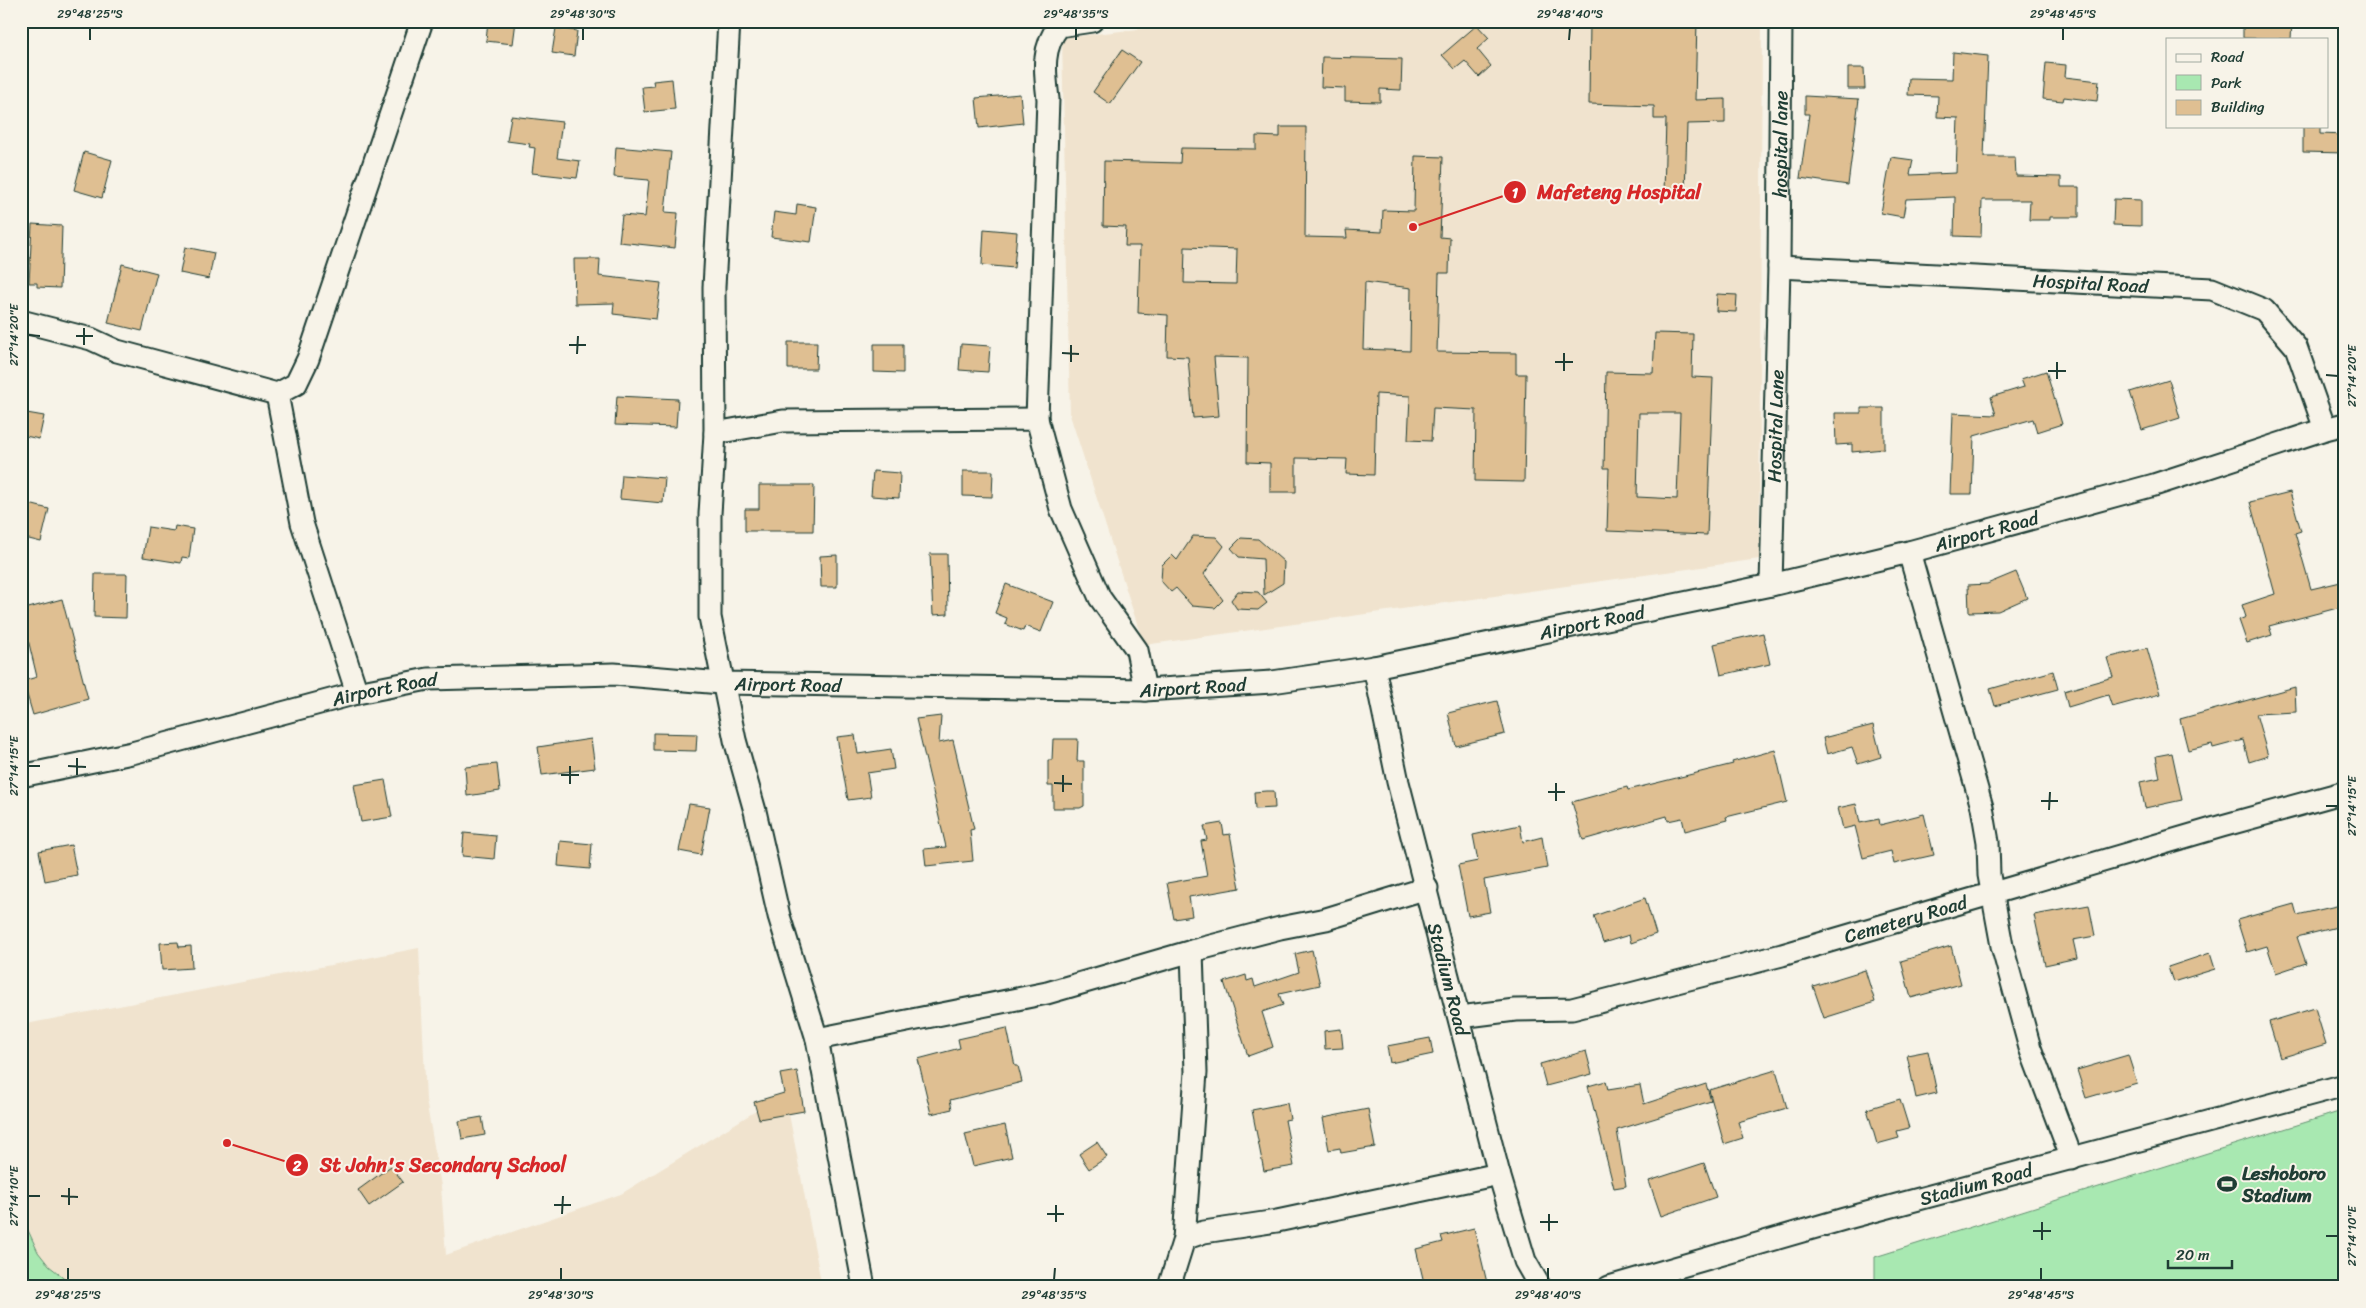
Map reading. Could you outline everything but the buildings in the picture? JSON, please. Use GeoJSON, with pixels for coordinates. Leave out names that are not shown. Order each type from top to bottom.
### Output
{"type":"FeatureCollection","features":[{"type":"Feature","properties":{"kind":"street"},"geometry":{"type":"LineString","coordinates":[[21,321],[91,338],[117,351],[277,394],[296,384],[308,359],[422,21]]}},
{"type":"Feature","properties":{"kind":"street"},"geometry":{"type":"LineString","coordinates":[[729,21],[714,286],[715,433],[710,514],[710,617],[721,683],[782,924],[817,1039],[864,1287]]}},
{"type":"Feature","properties":{"kind":"street"},"geometry":{"type":"LineString","coordinates":[[1092,21],[1059,26],[1051,35],[1044,65],[1048,108],[1037,419],[1061,509],[1100,598],[1137,650],[1145,690]]}},
{"type":"Feature","properties":{"kind":"street","name":"hospital lane"},"geometry":{"type":"LineString","coordinates":[[1779,267],[1781,21]]}},
{"type":"Feature","properties":{"kind":"street","name":"Hospital Road"},"geometry":{"type":"LineString","coordinates":[[1779,267],[2212,289],[2264,310],[2296,347],[2335,426]]}},
{"type":"Feature","properties":{"kind":"street","name":"Hospital Lane"},"geometry":{"type":"LineString","coordinates":[[1771,585],[1779,267]]}},
{"type":"Feature","properties":{"kind":"street"},"geometry":{"type":"LineString","coordinates":[[277,394],[302,523],[358,693]]}},
{"type":"Feature","properties":{"kind":"street"},"geometry":{"type":"LineString","coordinates":[[715,433],[783,421],[1037,419]]}},
{"type":"Feature","properties":{"kind":"street","name":"Airport Road"},"geometry":{"type":"LineString","coordinates":[[21,776],[132,753],[358,693],[428,679],[614,674],[721,683],[1145,690],[1272,682],[1374,667],[1771,585],[1909,552],[2154,486],[2335,426]]}},
{"type":"Feature","properties":{"kind":"street"},"geometry":{"type":"LineString","coordinates":[[1909,552],[1982,807],[1988,842],[1991,895],[2002,946],[2030,1048],[2072,1159]]}},
{"type":"Feature","properties":{"kind":"street","name":"Stadium Road"},"geometry":{"type":"LineString","coordinates":[[1374,667],[1398,782],[1427,888],[1499,1174],[1525,1261],[1540,1287]]}},
{"type":"Feature","properties":{"kind":"street","name":"Cemetery Road"},"geometry":{"type":"LineString","coordinates":[[1460,1017],[1515,1010],[1572,1009],[1782,955],[2222,826],[2345,792]]}},
{"type":"Feature","properties":{"kind":"street"},"geometry":{"type":"LineString","coordinates":[[817,1039],[1047,993],[1192,951],[1280,928],[1326,919],[1427,888]]}},
{"type":"Feature","properties":{"kind":"street"},"geometry":{"type":"LineString","coordinates":[[1169,1287],[1184,1239],[1189,1146],[1196,1072],[1192,951]]}},
{"type":"Feature","properties":{"kind":"street","name":"Stadium Road"},"geometry":{"type":"LineString","coordinates":[[1609,1287],[1844,1219],[2345,1085]]}},
{"type":"Feature","properties":{"kind":"street"},"geometry":{"type":"LineString","coordinates":[[1184,1239],[1204,1232],[1278,1221],[1499,1174]]}},
{"type":"Feature","properties":{"kind":"shaded area"},"geometry":{"type":"Polygon","coordinates":[[[1206,21],[1762,21],[1759,559],[1144,645],[1070,415],[1062,38],[1206,21]]]}},
{"type":"Feature","properties":{"kind":"shaded area"},"geometry":{"type":"Polygon","coordinates":[[[419,948],[426,1100],[441,1186],[446,1255],[621,1194],[785,1093],[822,1287],[21,1287],[21,1025],[419,948]]]}},
{"type":"Feature","properties":{"kind":"green space","name":"Leshoboro Stadium"},"geometry":{"type":"Polygon","coordinates":[[[2345,1110],[2345,1287],[1875,1287],[1875,1257],[2345,1110]]]}},
{"type":"Feature","properties":{"kind":"green space"},"geometry":{"type":"Polygon","coordinates":[[[21,1215],[38,1252],[49,1266],[76,1287],[21,1287],[21,1215]]]}},
{"type":"Feature","properties":{"kind":"place","name":"Mafeteng Hospital"},"geometry":{"type":"Point","coordinates":[1413,227]}},
{"type":"Feature","properties":{"kind":"place","name":"St John's Secondary School"},"geometry":{"type":"Point","coordinates":[227,1143]}},
{"type":"Feature","properties":{"kind":"place","name":"Leshoboro Stadium"},"geometry":{"type":"Point","coordinates":[2227,1184]}}]}
